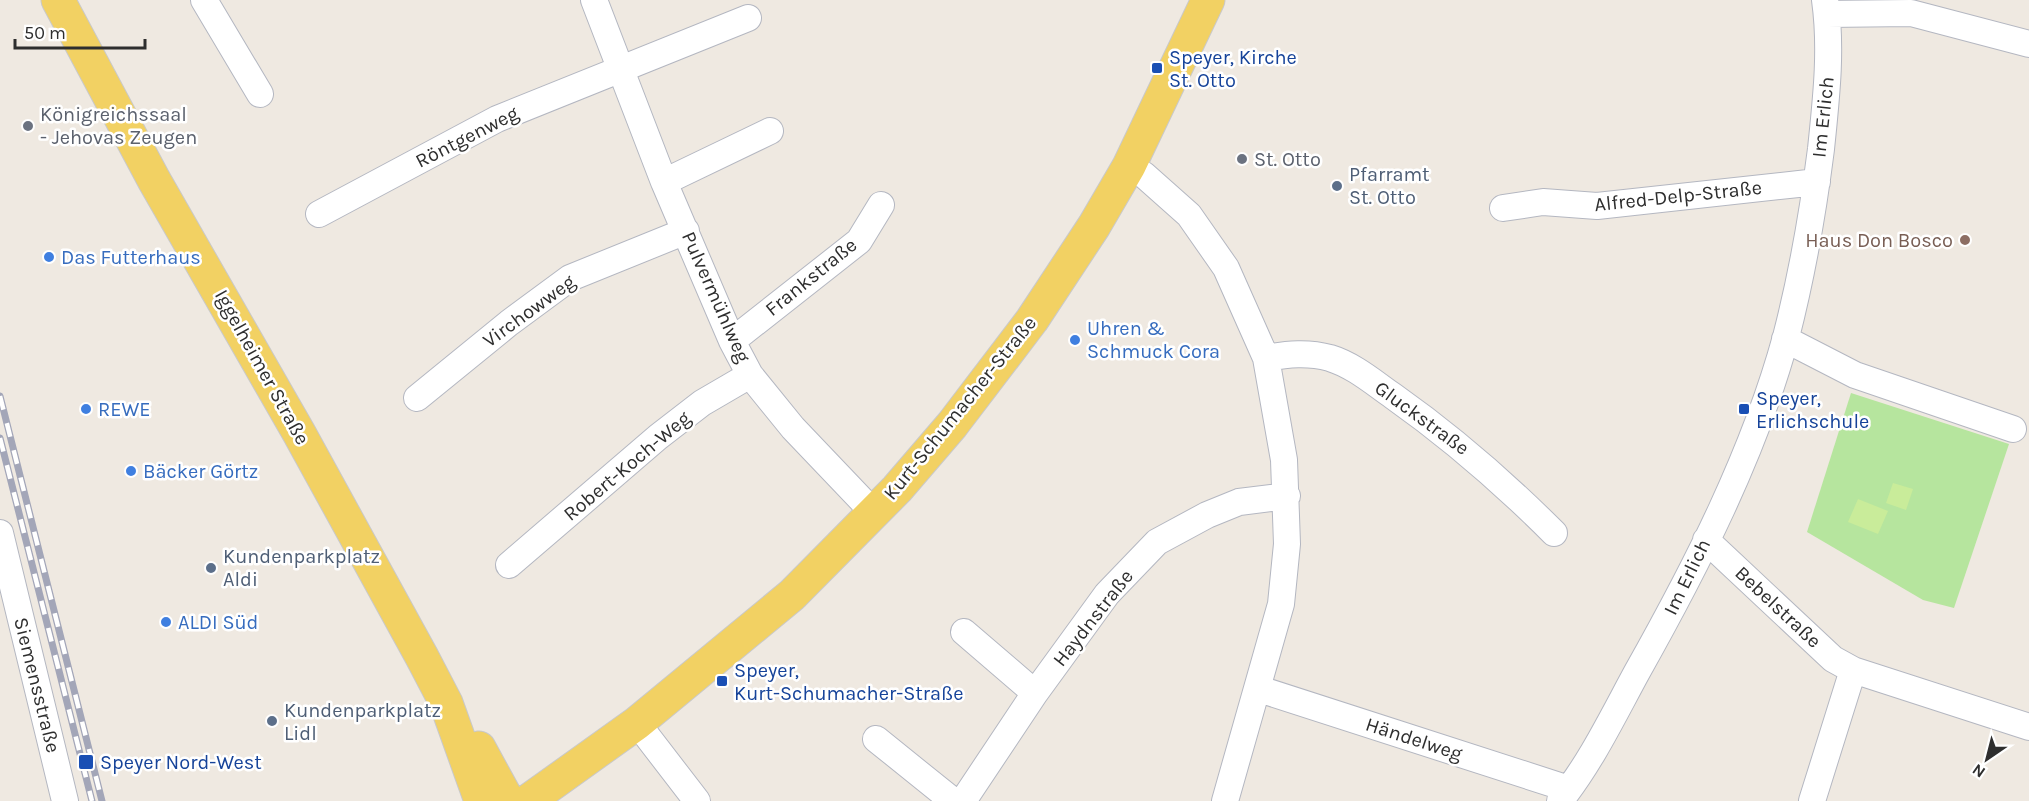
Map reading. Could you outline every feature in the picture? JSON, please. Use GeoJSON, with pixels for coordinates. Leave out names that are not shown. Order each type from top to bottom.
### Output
{"type":"FeatureCollection","features":[{"type":"Feature","properties":{"kind":"main road","name":"Iggelheimer Straße"},"geometry":{"type":"LineString","coordinates":[[59,0],[154,180],[304,442],[446,703],[477,745],[508,801]]}},
{"type":"Feature","properties":{"kind":"main road","name":"Kurt-Schumacher-Straße"},"geometry":{"type":"LineString","coordinates":[[528,801],[638,723],[792,595],[874,513],[952,425],[1032,320],[1094,226],[1129,166],[1208,0]]}},
{"type":"Feature","properties":{"kind":"main road","name":"Iggelheimer Straße"},"geometry":{"type":"LineString","coordinates":[[446,703],[481,801]]}},
{"type":"Feature","properties":{"kind":"street"},"geometry":{"type":"LineString","coordinates":[[204,0],[260,94]]}},
{"type":"Feature","properties":{"kind":"street","name":"Pulvermühlweg"},"geometry":{"type":"LineString","coordinates":[[594,0],[664,182],[732,341],[750,375],[793,428],[874,513]]}},
{"type":"Feature","properties":{"kind":"street"},"geometry":{"type":"LineString","coordinates":[[1826,7],[1911,13],[2029,44]]}},
{"type":"Feature","properties":{"kind":"street","name":"Im Erlich"},"geometry":{"type":"LineString","coordinates":[[1565,795],[1683,590],[1758,418],[1785,339],[1811,222],[1817,182],[1829,77],[1826,7]]}},
{"type":"Feature","properties":{"kind":"street"},"geometry":{"type":"LineString","coordinates":[[620,70],[748,18]]}},
{"type":"Feature","properties":{"kind":"street","name":"Röntgenweg"},"geometry":{"type":"LineString","coordinates":[[319,214],[497,119],[620,70]]}},
{"type":"Feature","properties":{"kind":"street"},"geometry":{"type":"LineString","coordinates":[[664,182],[770,131]]}},
{"type":"Feature","properties":{"kind":"street"},"geometry":{"type":"LineString","coordinates":[[1129,166],[1144,175],[1189,215],[1226,268],[1266,358],[1284,460],[1287,496],[1286,576],[1259,689],[1225,801]]}},
{"type":"Feature","properties":{"kind":"street","name":"Alfred-Delp-Straße"},"geometry":{"type":"LineString","coordinates":[[1503,208],[1543,202],[1597,206],[1817,182]]}},
{"type":"Feature","properties":{"kind":"street","name":"Frankstraße"},"geometry":{"type":"LineString","coordinates":[[732,341],[859,241],[881,205]]}},
{"type":"Feature","properties":{"kind":"street","name":"Virchowweg"},"geometry":{"type":"LineString","coordinates":[[417,398],[509,323],[570,278],[686,231]]}},
{"type":"Feature","properties":{"kind":"street"},"geometry":{"type":"LineString","coordinates":[[1785,339],[1855,375],[2013,429]]}},
{"type":"Feature","properties":{"kind":"street","name":"Gluckstraße"},"geometry":{"type":"LineString","coordinates":[[1266,358],[1297,353],[1330,358],[1351,367],[1461,446],[1511,490],[1554,533]]}},
{"type":"Feature","properties":{"kind":"street","name":"Robert-Koch-Weg"},"geometry":{"type":"LineString","coordinates":[[509,565],[658,437],[702,403],[750,375]]}},
{"type":"Feature","properties":{"kind":"street","name":"Haydnstraße"},"geometry":{"type":"LineString","coordinates":[[963,801],[1035,693],[1107,594],[1157,542],[1207,515],[1239,502],[1287,496]]}},
{"type":"Feature","properties":{"kind":"street","name":"Siemensstraße"},"geometry":{"type":"LineString","coordinates":[[0,533],[65,801]]}},
{"type":"Feature","properties":{"kind":"street","name":"Bebelstraße"},"geometry":{"type":"LineString","coordinates":[[1706,540],[1833,659],[1853,670],[2029,727]]}},
{"type":"Feature","properties":{"kind":"street"},"geometry":{"type":"LineString","coordinates":[[964,632],[1035,693]]}},
{"type":"Feature","properties":{"kind":"street"},"geometry":{"type":"LineString","coordinates":[[1812,801],[1853,670]]}},
{"type":"Feature","properties":{"kind":"street","name":"Händelweg"},"geometry":{"type":"LineString","coordinates":[[1259,689],[1565,795]]}},
{"type":"Feature","properties":{"kind":"street"},"geometry":{"type":"LineString","coordinates":[[638,723],[697,801]]}},
{"type":"Feature","properties":{"kind":"street"},"geometry":{"type":"LineString","coordinates":[[876,738],[953,801]]}},
{"type":"Feature","properties":{"kind":"green space"},"geometry":{"type":"Polygon","coordinates":[[[1851,393],[2009,444],[1954,608],[1923,600],[1807,532],[1851,393]]]}},
{"type":"Feature","properties":{"kind":"green space"},"geometry":{"type":"Polygon","coordinates":[[[1893,483],[1913,489],[1906,510],[1886,503],[1893,483]]]}},
{"type":"Feature","properties":{"kind":"green space"},"geometry":{"type":"Polygon","coordinates":[[[1858,499],[1888,511],[1878,534],[1848,522],[1858,499]]]}},
{"type":"Feature","properties":{"kind":"railway"},"geometry":{"type":"LineString","coordinates":[[0,396],[102,801]]}},
{"type":"Feature","properties":{"kind":"railway"},"geometry":{"type":"LineString","coordinates":[[0,438],[92,801]]}},
{"type":"Feature","properties":{"kind":"place","name":"Speyer, Kirche St. Otto"},"geometry":{"type":"Point","coordinates":[1157,68]}},
{"type":"Feature","properties":{"kind":"place","name":"Königreichssaal - Jehovas Zeugen"},"geometry":{"type":"Point","coordinates":[28,126]}},
{"type":"Feature","properties":{"kind":"place","name":"St. Otto"},"geometry":{"type":"Point","coordinates":[1242,159]}},
{"type":"Feature","properties":{"kind":"place","name":"Pfarramt St. Otto"},"geometry":{"type":"Point","coordinates":[1337,186]}},
{"type":"Feature","properties":{"kind":"place","name":"Haus Don Bosco"},"geometry":{"type":"Point","coordinates":[1965,240]}},
{"type":"Feature","properties":{"kind":"place","name":"Das Futterhaus"},"geometry":{"type":"Point","coordinates":[49,257]}},
{"type":"Feature","properties":{"kind":"place","name":"Uhren & Schmuck Cora"},"geometry":{"type":"Point","coordinates":[1075,340]}},
{"type":"Feature","properties":{"kind":"place","name":"REWE"},"geometry":{"type":"Point","coordinates":[86,409]}},
{"type":"Feature","properties":{"kind":"place","name":"Speyer, Erlichschule"},"geometry":{"type":"Point","coordinates":[1744,409]}},
{"type":"Feature","properties":{"kind":"place","name":"Bäcker Görtz"},"geometry":{"type":"Point","coordinates":[131,471]}},
{"type":"Feature","properties":{"kind":"place","name":"Kundenparkplatz Aldi"},"geometry":{"type":"Point","coordinates":[211,568]}},
{"type":"Feature","properties":{"kind":"place","name":"ALDI Süd"},"geometry":{"type":"Point","coordinates":[166,622]}},
{"type":"Feature","properties":{"kind":"place","name":"Speyer, Kurt-Schumacher-Straße"},"geometry":{"type":"Point","coordinates":[722,681]}},
{"type":"Feature","properties":{"kind":"place","name":"Kundenparkplatz Lidl"},"geometry":{"type":"Point","coordinates":[272,721]}},
{"type":"Feature","properties":{"kind":"place","name":"Speyer Nord-West"},"geometry":{"type":"Point","coordinates":[86,762]}}]}
